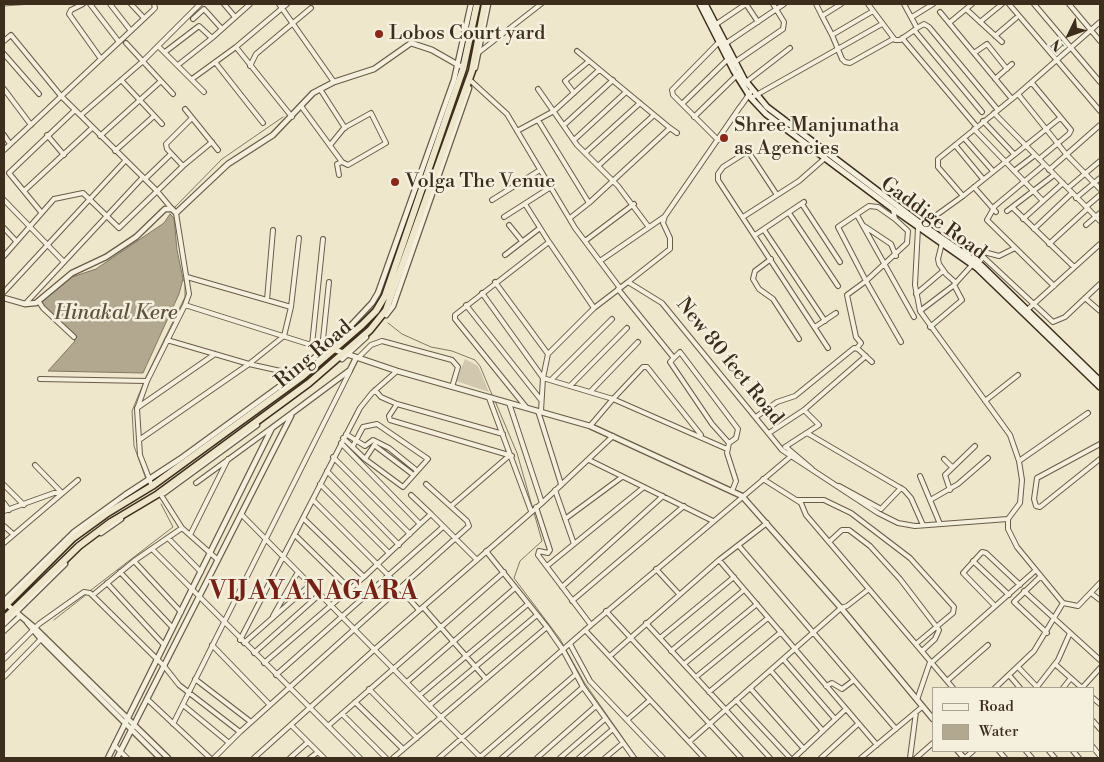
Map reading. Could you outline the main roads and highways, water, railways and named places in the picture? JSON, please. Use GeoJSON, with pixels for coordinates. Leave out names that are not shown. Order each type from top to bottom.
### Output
{"type":"FeatureCollection","features":[{"type":"Feature","properties":{"kind":"highway","name":"Ring Road"},"geometry":{"type":"LineString","coordinates":[[4,604],[73,538],[303,376],[362,326],[385,296],[466,55],[477,4]]}},
{"type":"Feature","properties":{"kind":"highway","name":"Ring Road"},"geometry":{"type":"LineString","coordinates":[[4,619],[16,613],[80,546],[111,522],[149,501],[297,392],[347,352],[370,330],[386,310],[469,81],[477,55],[487,4]]}},
{"type":"Feature","properties":{"kind":"main road","name":"Gaddige Road"},"geometry":{"type":"LineString","coordinates":[[700,4],[752,94],[791,127],[972,265],[1025,311],[1100,381]]}},
{"type":"Feature","properties":{"kind":"main road","name":"Gaddige Road"},"geometry":{"type":"LineString","coordinates":[[705,4],[728,59],[737,75],[773,120],[893,209],[981,265],[1100,387]]}},
{"type":"Feature","properties":{"kind":"water","name":"Hinakal Kere"},"geometry":{"type":"Polygon","coordinates":[[[170,214],[174,218],[177,250],[183,279],[179,294],[143,373],[48,371],[75,341],[39,304],[72,277],[96,269],[164,223],[170,214]]]}},
{"type":"Feature","properties":{"kind":"waterway"},"geometry":{"type":"LineString","coordinates":[[4,6],[32,4]]}},
{"type":"Feature","properties":{"kind":"waterway"},"geometry":{"type":"LineString","coordinates":[[175,207],[222,159],[283,117]]}},
{"type":"Feature","properties":{"kind":"waterway"},"geometry":{"type":"LineString","coordinates":[[145,379],[185,297],[185,283],[183,279]]}},
{"type":"Feature","properties":{"kind":"waterway"},"geometry":{"type":"LineString","coordinates":[[388,323],[402,334],[431,347],[452,351],[475,360],[480,366],[493,397]]}},
{"type":"Feature","properties":{"kind":"waterway"},"geometry":{"type":"LineString","coordinates":[[144,382],[132,411],[134,446],[146,479]]}},
{"type":"Feature","properties":{"kind":"waterway"},"geometry":{"type":"LineString","coordinates":[[495,401],[517,453],[542,541],[520,561],[514,578],[560,639],[584,682],[637,758]]}},
{"type":"Feature","properties":{"kind":"waterway"},"geometry":{"type":"LineString","coordinates":[[91,590],[173,527],[161,504]]}},
{"type":"Feature","properties":{"kind":"waterway"},"geometry":{"type":"LineString","coordinates":[[54,620],[87,594]]}},
{"type":"Feature","properties":{"kind":"place","name":"Lobos Court yard"},"geometry":{"type":"Point","coordinates":[379,34]}},
{"type":"Feature","properties":{"kind":"place","name":"Shree Manjunatha as Agencies"},"geometry":{"type":"Point","coordinates":[724,138]}},
{"type":"Feature","properties":{"kind":"place","name":"Volga The Venue"},"geometry":{"type":"Point","coordinates":[395,182]}},
{"type":"Feature","properties":{"kind":"district","name":"VIJAYANAGARA"},"geometry":{"type":"Point","coordinates":[314,593]}}]}
